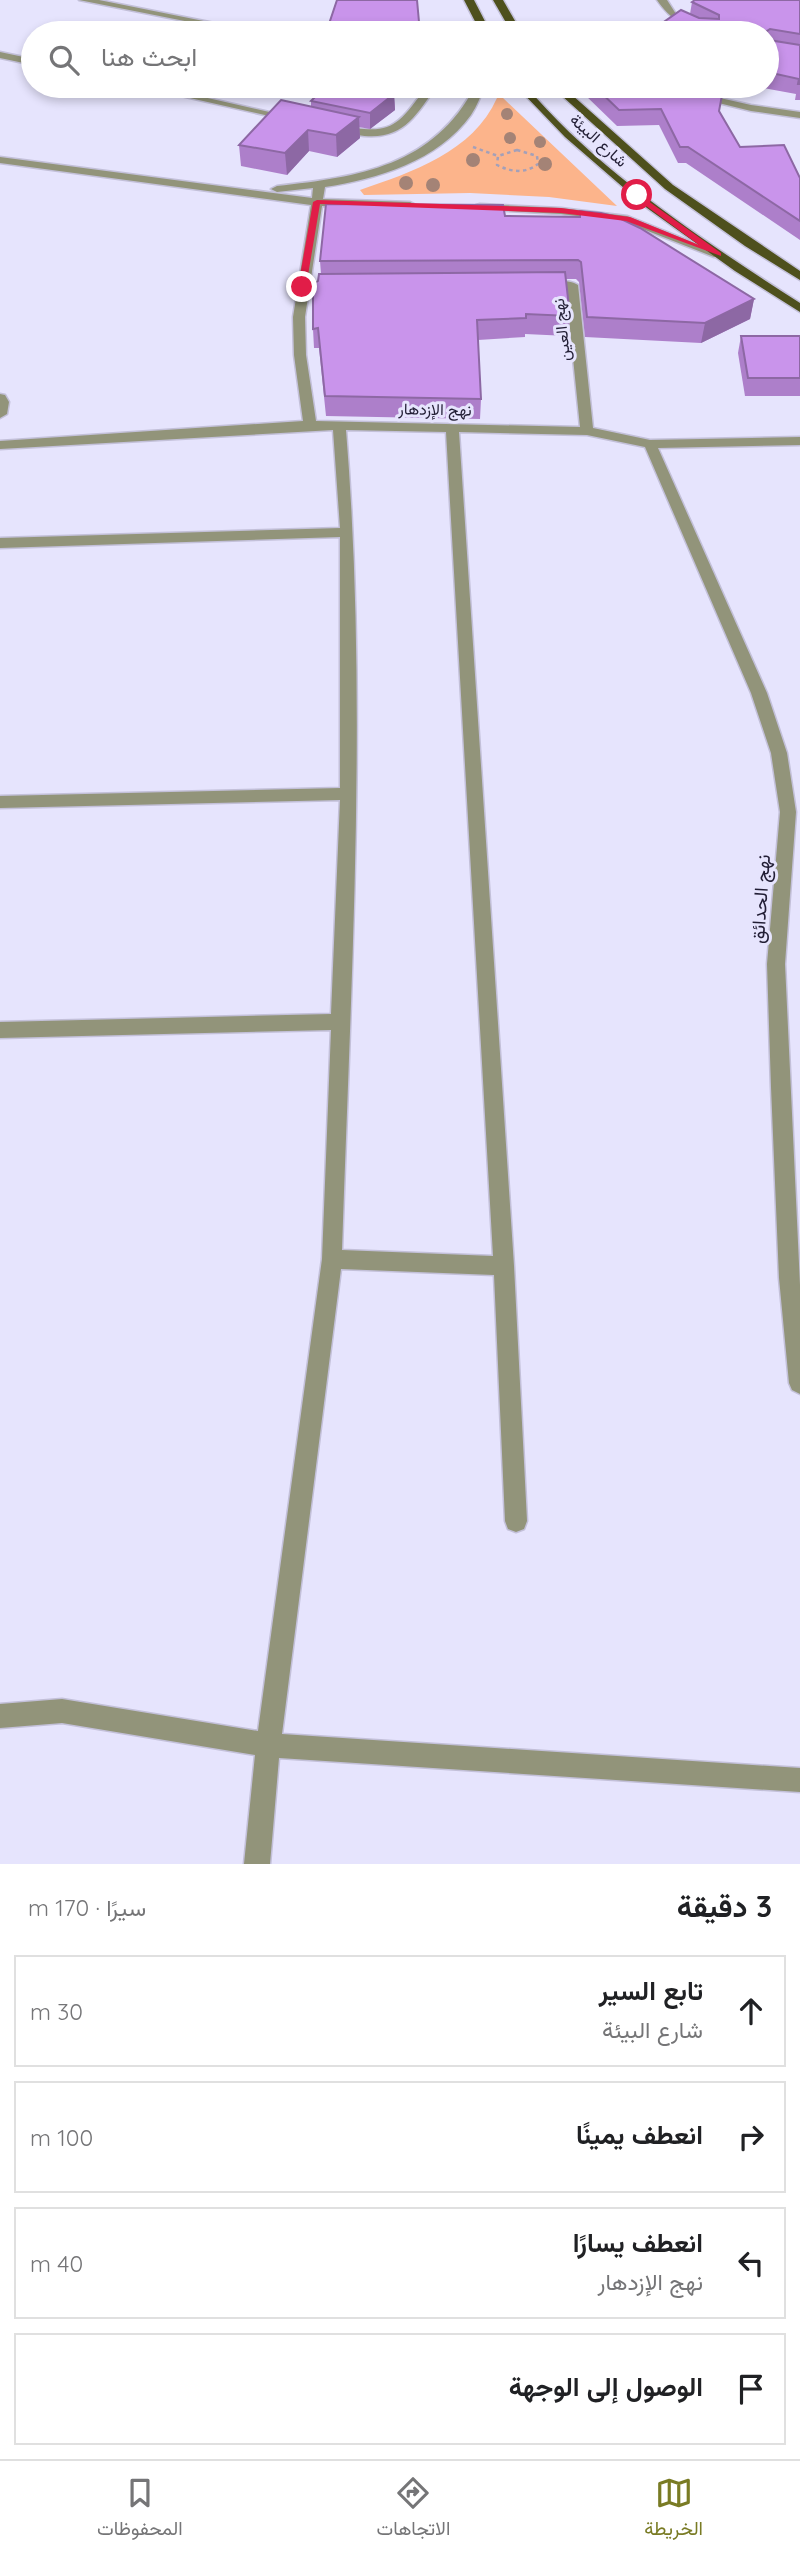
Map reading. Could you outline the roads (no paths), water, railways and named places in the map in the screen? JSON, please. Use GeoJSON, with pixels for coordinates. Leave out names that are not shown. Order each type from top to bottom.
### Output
{"type":"FeatureCollection","features":[{"type":"Feature","properties":{"kind":"main road"},"geometry":{"type":"LineString","coordinates":[[469,0],[479,21]]}},
{"type":"Feature","properties":{"kind":"main road"},"geometry":{"type":"LineString","coordinates":[[498,0],[510,21]]}},
{"type":"Feature","properties":{"kind":"main road","name":"شارع البيئة"},"geometry":{"type":"LineString","coordinates":[[533,98],[581,146],[637,195],[718,255],[800,308]]}},
{"type":"Feature","properties":{"kind":"main road","name":"شارع البيئة"},"geometry":{"type":"LineString","coordinates":[[569,98],[669,187],[800,276]]}},
{"type":"Feature","properties":{"kind":"street"},"geometry":{"type":"LineString","coordinates":[[84,0],[195,21]]}},
{"type":"Feature","properties":{"kind":"street"},"geometry":{"type":"LineString","coordinates":[[663,0],[673,16],[684,21]]}},
{"type":"Feature","properties":{"kind":"street"},"geometry":{"type":"LineString","coordinates":[[0,55],[21,59]]}},
{"type":"Feature","properties":{"kind":"street"},"geometry":{"type":"LineString","coordinates":[[197,98],[303,121]]}},
{"type":"Feature","properties":{"kind":"street"},"geometry":{"type":"LineString","coordinates":[[330,127],[370,135],[393,131],[405,123],[423,98]]}},
{"type":"Feature","properties":{"kind":"street"},"geometry":{"type":"LineString","coordinates":[[240,193],[319,186],[396,164],[423,151],[446,135],[463,118],[474,98]]}},
{"type":"Feature","properties":{"kind":"street"},"geometry":{"type":"LineString","coordinates":[[708,98],[800,115]]}},
{"type":"Feature","properties":{"kind":"street"},"geometry":{"type":"LineString","coordinates":[[0,160],[317,202],[422,205]]}},
{"type":"Feature","properties":{"kind":"street"},"geometry":{"type":"LineString","coordinates":[[310,425],[300,355],[299,317],[309,287],[319,186]]}},
{"type":"Feature","properties":{"kind":"street"},"geometry":{"type":"LineString","coordinates":[[461,207],[561,211],[627,219],[718,255]]}},
{"type":"Feature","properties":{"kind":"street","name":"نهج العين"},"geometry":{"type":"LineString","coordinates":[[531,285],[572,285],[587,431]]}},
{"type":"Feature","properties":{"kind":"street"},"geometry":{"type":"LineString","coordinates":[[0,398],[0,414]]}},
{"type":"Feature","properties":{"kind":"street","name":"نهج الإزدهار"},"geometry":{"type":"LineString","coordinates":[[0,445],[310,425],[587,431],[650,444],[800,441]]}},
{"type":"Feature","properties":{"kind":"street"},"geometry":{"type":"LineString","coordinates":[[257,1864],[268,1745],[332,1259],[348,793],[347,532],[340,425]]}},
{"type":"Feature","properties":{"kind":"street"},"geometry":{"type":"LineString","coordinates":[[452,427],[504,1266],[516,1521]]}},
{"type":"Feature","properties":{"kind":"street","name":"نهج الحدائق"},"geometry":{"type":"LineString","coordinates":[[650,444],[759,693],[779,753],[788,812],[776,964],[780,1087],[789,1278],[800,1383]]}},
{"type":"Feature","properties":{"kind":"street"},"geometry":{"type":"LineString","coordinates":[[0,543],[347,532]]}},
{"type":"Feature","properties":{"kind":"street"},"geometry":{"type":"LineString","coordinates":[[0,802],[348,793]]}},
{"type":"Feature","properties":{"kind":"street"},"geometry":{"type":"LineString","coordinates":[[0,1030],[340,1022]]}},
{"type":"Feature","properties":{"kind":"street"},"geometry":{"type":"LineString","coordinates":[[332,1259],[504,1266]]}},
{"type":"Feature","properties":{"kind":"street"},"geometry":{"type":"LineString","coordinates":[[0,1716],[62,1711],[268,1745],[800,1780]]}}]}
